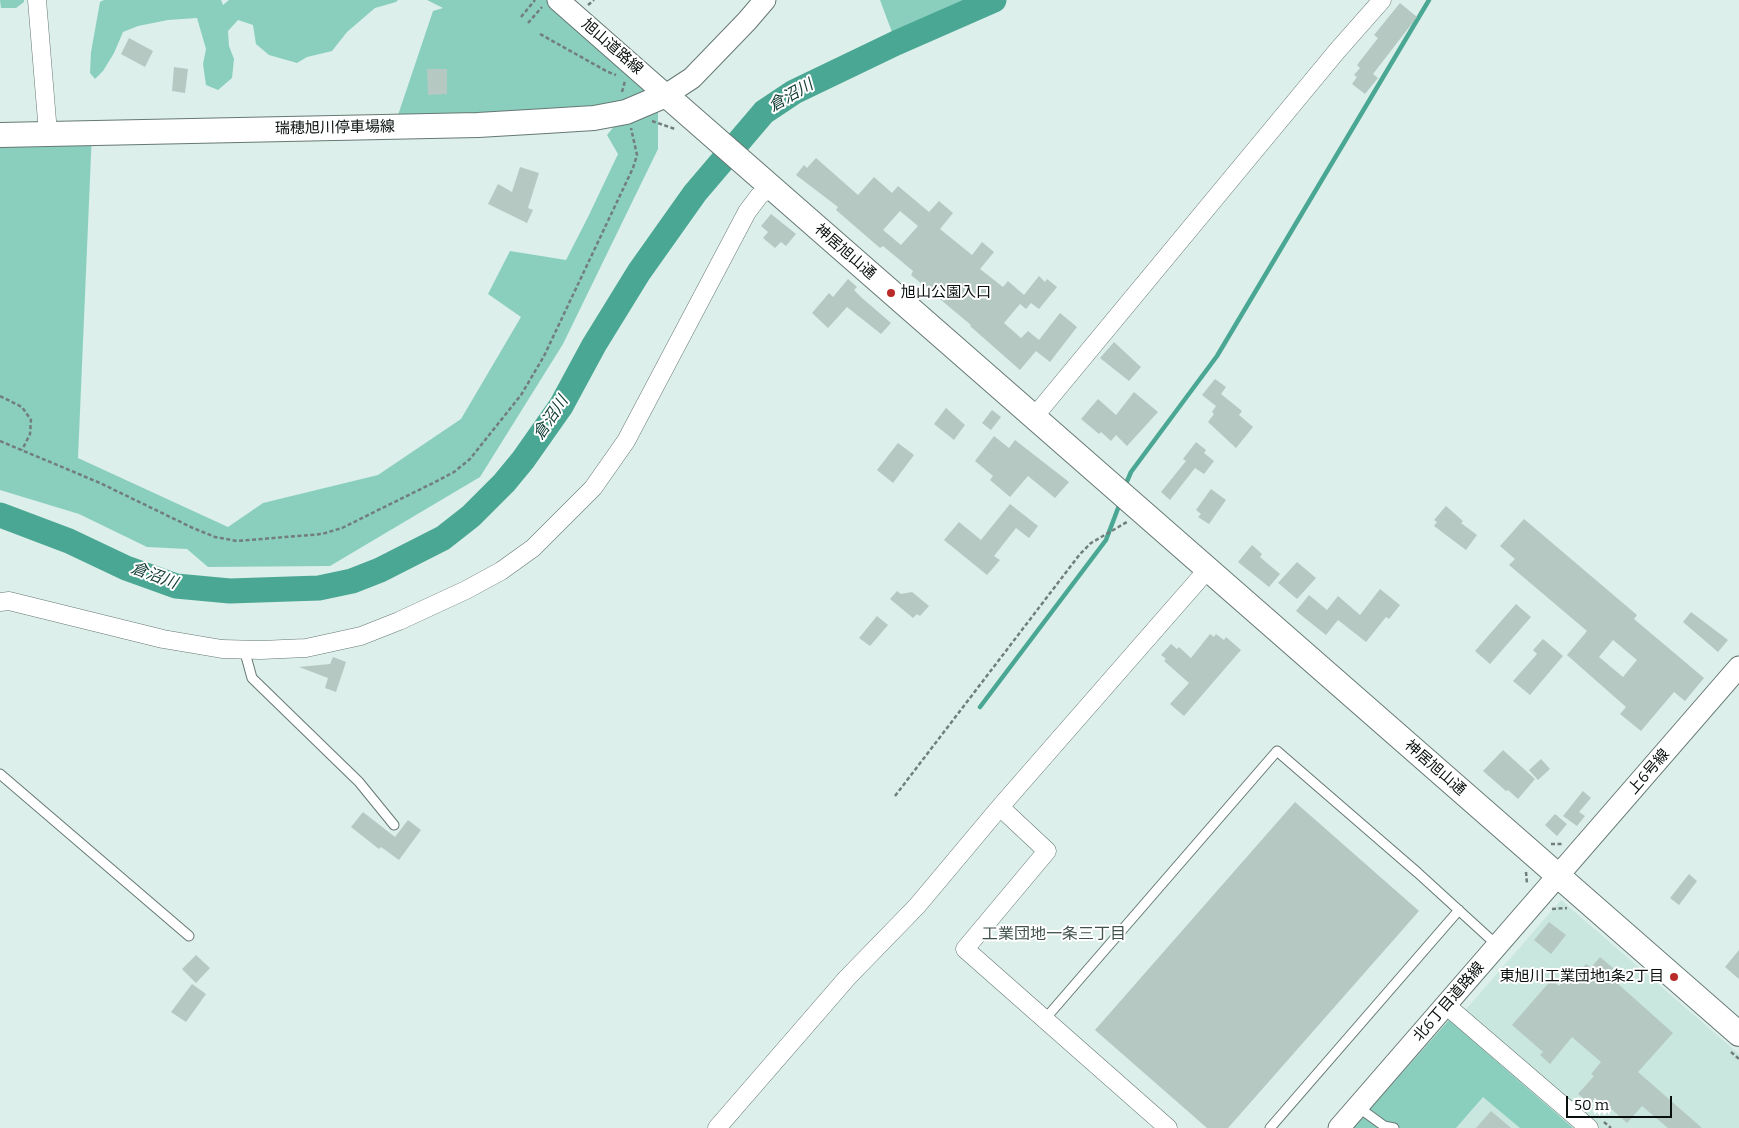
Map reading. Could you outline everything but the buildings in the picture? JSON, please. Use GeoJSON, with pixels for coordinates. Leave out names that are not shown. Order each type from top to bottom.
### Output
{"type":"FeatureCollection","features":[{"type":"Feature","properties":{"kind":"main road","name":"瑞穂旭川停車場線"},"geometry":{"type":"LineString","coordinates":[[0,135],[478,125],[594,118],[626,112],[666,94]]}},
{"type":"Feature","properties":{"kind":"main road","name":"神居旭山通"},"geometry":{"type":"LineString","coordinates":[[666,94],[1739,1034]]}},
{"type":"Feature","properties":{"kind":"street"},"geometry":{"type":"LineString","coordinates":[[37,0],[48,133]]}},
{"type":"Feature","properties":{"kind":"street"},"geometry":{"type":"LineString","coordinates":[[666,94],[692,78],[765,0]]}},
{"type":"Feature","properties":{"kind":"street"},"geometry":{"type":"LineString","coordinates":[[1034,417],[1337,51],[1382,0]]}},
{"type":"Feature","properties":{"kind":"street","name":"旭山道路線"},"geometry":{"type":"LineString","coordinates":[[550,3],[666,94]]}},
{"type":"Feature","properties":{"kind":"street"},"geometry":{"type":"LineString","coordinates":[[0,602],[17,603],[163,639],[222,649],[306,648],[361,636],[399,621],[466,590],[501,571],[532,548],[593,488],[626,441],[747,212],[758,196],[762,179]]}},
{"type":"Feature","properties":{"kind":"street"},"geometry":{"type":"LineString","coordinates":[[716,1128],[847,978],[917,906],[1000,807],[1208,569]]}},
{"type":"Feature","properties":{"kind":"street","name":"上6号線"},"geometry":{"type":"LineString","coordinates":[[1558,876],[1739,668]]}},
{"type":"Feature","properties":{"kind":"street"},"geometry":{"type":"LineString","coordinates":[[1000,807],[1047,850],[965,949],[1168,1128]]}},
{"type":"Feature","properties":{"kind":"street","name":"北6丁目道路線"},"geometry":{"type":"LineString","coordinates":[[1339,1128],[1558,876]]}},
{"type":"Feature","properties":{"kind":"street"},"geometry":{"type":"LineString","coordinates":[[1447,1006],[1589,1128]]}},
{"type":"Feature","properties":{"kind":"lane"},"geometry":{"type":"LineString","coordinates":[[244,649],[252,678],[358,782],[394,824]]}},
{"type":"Feature","properties":{"kind":"lane"},"geometry":{"type":"LineString","coordinates":[[1045,1019],[1277,751],[1498,946]]}},
{"type":"Feature","properties":{"kind":"lane"},"geometry":{"type":"LineString","coordinates":[[0,774],[189,936]]}},
{"type":"Feature","properties":{"kind":"lane"},"geometry":{"type":"LineString","coordinates":[[1270,1128],[1459,910]]}},
{"type":"Feature","properties":{"kind":"lane"},"geometry":{"type":"LineString","coordinates":[[1358,1107],[1384,1126],[1394,1128]]}},
{"type":"Feature","properties":{"kind":"path"},"geometry":{"type":"LineString","coordinates":[[521,17],[535,0]]}},
{"type":"Feature","properties":{"kind":"path"},"geometry":{"type":"LineString","coordinates":[[528,23],[550,3]]}},
{"type":"Feature","properties":{"kind":"path"},"geometry":{"type":"LineString","coordinates":[[540,34],[608,72],[624,77]]}},
{"type":"Feature","properties":{"kind":"path"},"geometry":{"type":"LineString","coordinates":[[0,442],[100,484],[193,528],[215,537],[237,542],[322,534],[342,528],[454,472],[470,459],[520,395],[544,356],[635,162],[637,155],[626,112]]}},
{"type":"Feature","properties":{"kind":"path"},"geometry":{"type":"LineString","coordinates":[[0,396],[22,407],[31,420],[30,434],[22,450]]}},
{"type":"Feature","properties":{"kind":"path"},"geometry":{"type":"LineString","coordinates":[[895,796],[1080,554],[1129,501]]}},
{"type":"Feature","properties":{"kind":"shaded area"},"geometry":{"type":"Polygon","coordinates":[[[1561,900],[1739,1054],[1739,1128],[1363,1128],[1561,900]]]}},
{"type":"Feature","properties":{"kind":"green space"},"geometry":{"type":"Polygon","coordinates":[[[0,0],[24,0],[24,2],[16,8],[1,8],[0,0]]]}},
{"type":"Feature","properties":{"kind":"green space"},"geometry":{"type":"Polygon","coordinates":[[[104,0],[221,0],[223,5],[229,0],[398,0],[375,8],[347,32],[332,51],[307,57],[297,63],[269,55],[256,44],[253,25],[238,20],[228,31],[229,46],[234,59],[232,78],[218,90],[206,85],[203,64],[206,49],[197,18],[168,20],[138,26],[123,32],[114,53],[103,71],[95,79],[90,73],[91,52],[100,2],[104,0]]]}},
{"type":"Feature","properties":{"kind":"green space"},"geometry":{"type":"Polygon","coordinates":[[[427,0],[558,0],[658,98],[658,149],[563,344],[480,477],[330,566],[208,567],[187,549],[147,547],[79,514],[0,490],[0,135],[92,132],[78,458],[228,527],[263,503],[378,475],[461,419],[521,317],[488,294],[510,251],[566,260],[618,154],[607,135],[625,113],[394,127],[433,11],[443,8],[427,0]]]}},
{"type":"Feature","properties":{"kind":"green space"},"geometry":{"type":"Polygon","coordinates":[[[880,0],[994,0],[896,43],[880,0]]]}},
{"type":"Feature","properties":{"kind":"green space"},"geometry":{"type":"Polygon","coordinates":[[[1449,1020],[1573,1128],[1520,1128],[1483,1097],[1456,1128],[1353,1128],[1449,1020]]]}},
{"type":"Feature","properties":{"kind":"waterway","name":"倉沼川"},"geometry":{"type":"LineString","coordinates":[[0,515],[69,541],[126,568],[176,586],[230,591],[319,588],[352,581],[380,570],[443,538],[471,516],[504,483],[523,460],[561,406],[594,345],[639,272],[695,193],[764,112],[794,92],[896,43],[994,0]]}},
{"type":"Feature","properties":{"kind":"waterway"},"geometry":{"type":"LineString","coordinates":[[1125,486],[1131,472],[1217,356],[1429,0]]}},
{"type":"Feature","properties":{"kind":"waterway"},"geometry":{"type":"LineString","coordinates":[[980,707],[1106,540],[1120,503]]}},
{"type":"Feature","properties":{"kind":"place","name":"旭山公園入口"},"geometry":{"type":"Point","coordinates":[891,293]}},
{"type":"Feature","properties":{"kind":"place","name":"東旭川工業団地1条2丁目"},"geometry":{"type":"Point","coordinates":[1674,977]}},
{"type":"Feature","properties":{"kind":"district","name":"工業団地一条三丁目"},"geometry":{"type":"Point","coordinates":[1054,935]}}]}
